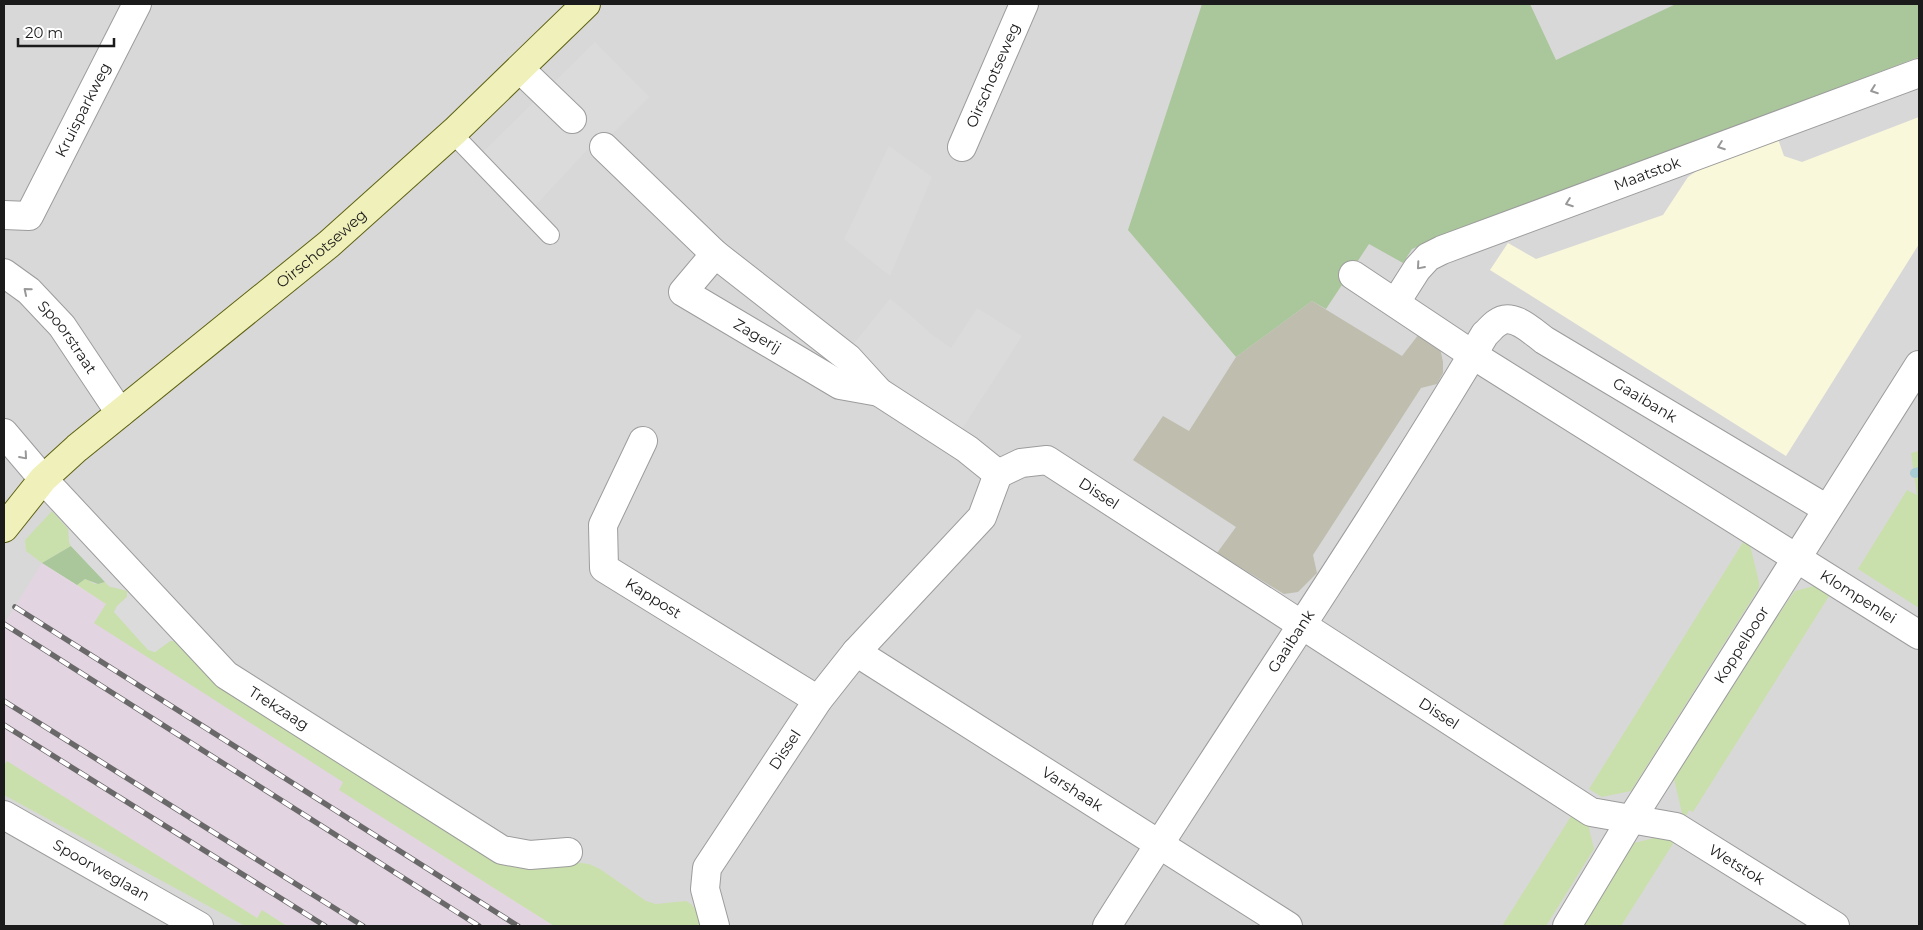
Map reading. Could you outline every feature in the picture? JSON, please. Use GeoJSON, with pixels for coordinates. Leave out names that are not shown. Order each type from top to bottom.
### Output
{"type":"FeatureCollection","features":[{"type":"Feature","properties":{"kind":"street","name":"Kruisparkweg"},"geometry":{"type":"LineString","coordinates":[[16,215],[137,4]]}},
{"type":"Feature","properties":{"kind":"street","name":"Oirschotseweg"},"geometry":{"type":"LineString","coordinates":[[4,528],[43,479],[77,448],[329,244],[452,133],[586,4]]}},
{"type":"Feature","properties":{"kind":"street","name":"Oirschotseweg"},"geometry":{"type":"LineString","coordinates":[[962,148],[1024,4]]}},
{"type":"Feature","properties":{"kind":"street"},"geometry":{"type":"LineString","coordinates":[[520,69],[572,119]]}},
{"type":"Feature","properties":{"kind":"street","name":"Maatstok"},"geometry":{"type":"LineString","coordinates":[[1396,302],[1417,269],[1428,257],[1442,250],[1919,73]]}},
{"type":"Feature","properties":{"kind":"street","name":"Zagerij"},"geometry":{"type":"LineString","coordinates":[[604,147],[714,254],[848,358],[880,392],[967,449],[998,474]]}},
{"type":"Feature","properties":{"kind":"street","name":"Zagerij"},"geometry":{"type":"LineString","coordinates":[[714,254],[683,292],[840,385],[880,392]]}},
{"type":"Feature","properties":{"kind":"street","name":"Spoorstraat"},"geometry":{"type":"LineString","coordinates":[[4,273],[29,291],[62,326],[120,412]]}},
{"type":"Feature","properties":{"kind":"street"},"geometry":{"type":"LineString","coordinates":[[1353,275],[1473,355],[1797,558]]}},
{"type":"Feature","properties":{"kind":"street","name":"Gaaibank"},"geometry":{"type":"LineString","coordinates":[[1107,926],[1303,625],[1485,334],[1497,322],[1510,319],[1518,322],[1544,340],[1827,509]]}},
{"type":"Feature","properties":{"kind":"street","name":"Koppelboor"},"geometry":{"type":"LineString","coordinates":[[1567,926],[1632,818],[1919,365]]}},
{"type":"Feature","properties":{"kind":"street"},"geometry":{"type":"LineString","coordinates":[[4,433],[43,479]]}},
{"type":"Feature","properties":{"kind":"street","name":"Kappost"},"geometry":{"type":"LineString","coordinates":[[643,441],[603,525],[604,568],[818,700]]}},
{"type":"Feature","properties":{"kind":"street","name":"Dissel"},"geometry":{"type":"LineString","coordinates":[[715,926],[705,889],[707,868],[818,700],[856,652],[982,517],[998,474],[1021,462],[1047,460],[1591,812],[1632,818]]}},
{"type":"Feature","properties":{"kind":"street","name":"Trekzaag"},"geometry":{"type":"LineString","coordinates":[[43,479],[226,675],[502,850],[530,855],[568,852]]}},
{"type":"Feature","properties":{"kind":"street","name":"Klompenlei"},"geometry":{"type":"LineString","coordinates":[[1797,558],[1919,635]]}},
{"type":"Feature","properties":{"kind":"street","name":"Varshaak"},"geometry":{"type":"LineString","coordinates":[[856,652],[1288,926]]}},
{"type":"Feature","properties":{"kind":"street","name":"Spoorweglaan"},"geometry":{"type":"LineString","coordinates":[[4,815],[199,926]]}},
{"type":"Feature","properties":{"kind":"street","name":"Wetstok"},"geometry":{"type":"LineString","coordinates":[[1632,818],[1676,827],[1835,926]]}},
{"type":"Feature","properties":{"kind":"lane"},"geometry":{"type":"LineString","coordinates":[[452,133],[550,236]]}},
{"type":"Feature","properties":{"kind":"shaded area"},"geometry":{"type":"Polygon","coordinates":[[[4,4],[1919,4],[1919,926],[554,926],[64,605],[98,599],[43,563],[4,625],[4,4]]]}},
{"type":"Feature","properties":{"kind":"shaded area"},"geometry":{"type":"Polygon","coordinates":[[[595,42],[649,97],[608,138],[589,148],[535,206],[482,153],[595,42]]]}},
{"type":"Feature","properties":{"kind":"shaded area"},"geometry":{"type":"Polygon","coordinates":[[[1919,117],[1919,244],[1786,456],[1490,270],[1508,243],[1536,259],[1663,215],[1688,177],[1698,170],[1778,139],[1784,156],[1802,162],[1919,117]]]}},
{"type":"Feature","properties":{"kind":"shaded area"},"geometry":{"type":"Polygon","coordinates":[[[889,146],[932,177],[890,276],[844,239],[889,146]]]}},
{"type":"Feature","properties":{"kind":"shaded area"},"geometry":{"type":"Polygon","coordinates":[[[890,299],[931,334],[951,348],[977,308],[1022,336],[962,429],[897,387],[872,362],[852,346],[890,299]]]}},
{"type":"Feature","properties":{"kind":"shaded area"},"geometry":{"type":"Polygon","coordinates":[[[1312,301],[1402,356],[1419,334],[1440,348],[1443,373],[1437,384],[1421,388],[1313,555],[1317,573],[1298,592],[1284,594],[1217,553],[1236,527],[1133,460],[1163,416],[1189,431],[1236,357],[1312,301]]]}},
{"type":"Feature","properties":{"kind":"shaded area"},"geometry":{"type":"Polygon","coordinates":[[[69,530],[72,530],[175,639],[174,641],[170,641],[155,652],[148,650],[114,612],[117,606],[127,597],[127,591],[109,586],[71,546],[69,530]]]}},
{"type":"Feature","properties":{"kind":"shaded area"},"geometry":{"type":"Polygon","coordinates":[[[42,563],[106,604],[95,621],[344,783],[340,790],[554,926],[287,926],[262,911],[257,918],[7,762],[4,766],[4,625],[42,563]]]}},
{"type":"Feature","properties":{"kind":"shaded area"},"geometry":{"type":"Polygon","coordinates":[[[4,760],[257,918],[287,926],[4,926],[4,760]]]}},
{"type":"Feature","properties":{"kind":"green space"},"geometry":{"type":"Polygon","coordinates":[[[1202,4],[1530,4],[1556,60],[1676,4],[1919,4],[1919,57],[1412,249],[1403,263],[1369,244],[1326,309],[1312,301],[1236,357],[1128,230],[1202,4]]]}},
{"type":"Feature","properties":{"kind":"green space"},"geometry":{"type":"Polygon","coordinates":[[[1919,451],[1919,608],[1858,569],[1907,490],[1917,495],[1911,453],[1919,451]]]}},
{"type":"Feature","properties":{"kind":"green space"},"geometry":{"type":"Polygon","coordinates":[[[52,511],[68,529],[71,546],[42,563],[26,551],[25,540],[52,511]]]}},
{"type":"Feature","properties":{"kind":"green space"},"geometry":{"type":"Polygon","coordinates":[[[1745,539],[1750,545],[1759,588],[1631,791],[1602,797],[1589,789],[1745,539]]]}},
{"type":"Feature","properties":{"kind":"green space"},"geometry":{"type":"Polygon","coordinates":[[[71,546],[105,582],[98,584],[85,579],[77,585],[42,563],[71,546]]]}},
{"type":"Feature","properties":{"kind":"green space"},"geometry":{"type":"Polygon","coordinates":[[[88,579],[93,583],[105,582],[110,587],[127,590],[127,597],[117,606],[114,612],[151,651],[155,652],[170,641],[174,641],[209,678],[225,691],[530,868],[552,867],[574,862],[589,864],[600,869],[646,901],[656,904],[686,901],[695,908],[702,926],[554,926],[339,790],[343,782],[94,623],[106,604],[77,585],[80,581],[88,579]]]}},
{"type":"Feature","properties":{"kind":"green space"},"geometry":{"type":"Polygon","coordinates":[[[1814,586],[1831,593],[1693,812],[1689,810],[1686,816],[1682,813],[1674,779],[1795,591],[1814,586]]]}},
{"type":"Feature","properties":{"kind":"green space"},"geometry":{"type":"Polygon","coordinates":[[[7,761],[257,918],[262,910],[287,926],[245,926],[4,795],[4,766],[7,761]]]}},
{"type":"Feature","properties":{"kind":"green space"},"geometry":{"type":"Polygon","coordinates":[[[1573,813],[1587,820],[1594,849],[1546,926],[1502,926],[1573,813]]]}},
{"type":"Feature","properties":{"kind":"green space"},"geometry":{"type":"Polygon","coordinates":[[[1670,834],[1676,839],[1621,926],[1581,926],[1634,843],[1670,834]]]}},
{"type":"Feature","properties":{"kind":"waterway"},"geometry":{"type":"LineString","coordinates":[[1915,473],[1919,472]]}},
{"type":"Feature","properties":{"kind":"railway"},"geometry":{"type":"LineString","coordinates":[[15,607],[518,926]]}},
{"type":"Feature","properties":{"kind":"railway"},"geometry":{"type":"LineString","coordinates":[[4,624],[479,926]]}},
{"type":"Feature","properties":{"kind":"railway"},"geometry":{"type":"LineString","coordinates":[[4,701],[363,926]]}},
{"type":"Feature","properties":{"kind":"railway"},"geometry":{"type":"LineString","coordinates":[[4,725],[325,926]]}}]}
